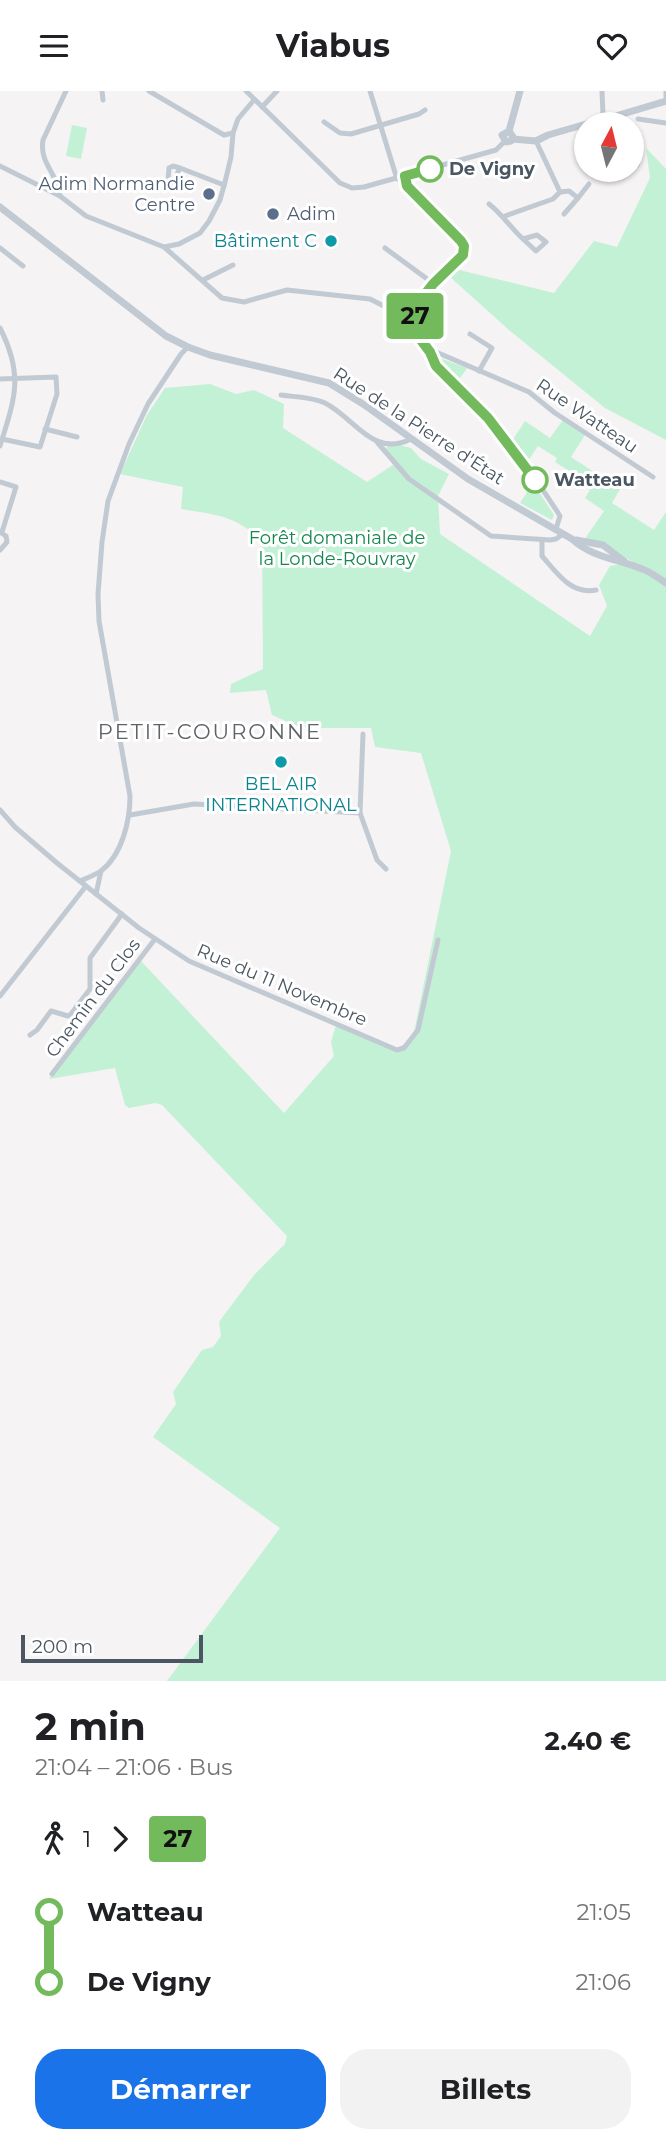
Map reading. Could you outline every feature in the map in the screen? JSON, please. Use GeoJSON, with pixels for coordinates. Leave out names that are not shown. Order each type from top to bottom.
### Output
{"type":"FeatureCollection","features":[{"type":"Feature","properties":{"kind":"street"},"geometry":{"type":"LineString","coordinates":[[60,196],[59,184],[43,158],[41,148],[66,91]]}},
{"type":"Feature","properties":{"kind":"street"},"geometry":{"type":"LineString","coordinates":[[102,91],[103,100]]}},
{"type":"Feature","properties":{"kind":"street"},"geometry":{"type":"LineString","coordinates":[[149,91],[224,135],[233,133]]}},
{"type":"Feature","properties":{"kind":"street"},"geometry":{"type":"LineString","coordinates":[[246,91],[340,183],[352,188],[397,179],[496,150],[508,137],[520,91]]}},
{"type":"Feature","properties":{"kind":"street"},"geometry":{"type":"LineString","coordinates":[[262,107],[277,91]]}},
{"type":"Feature","properties":{"kind":"street"},"geometry":{"type":"LineString","coordinates":[[370,91],[397,179]]}},
{"type":"Feature","properties":{"kind":"street"},"geometry":{"type":"LineString","coordinates":[[602,91],[603,112]]}},
{"type":"Feature","properties":{"kind":"street"},"geometry":{"type":"LineString","coordinates":[[628,112],[666,99],[666,91]]}},
{"type":"Feature","properties":{"kind":"street"},"geometry":{"type":"LineString","coordinates":[[164,247],[179,244],[200,233],[209,221],[220,200],[238,119],[254,100]]}},
{"type":"Feature","properties":{"kind":"street"},"geometry":{"type":"LineString","coordinates":[[324,122],[340,133],[347,134],[425,110]]}},
{"type":"Feature","properties":{"kind":"street"},"geometry":{"type":"LineString","coordinates":[[644,121],[666,123]]}},
{"type":"Feature","properties":{"kind":"street"},"geometry":{"type":"LineString","coordinates":[[508,137],[536,141],[574,128]]}},
{"type":"Feature","properties":{"kind":"street"},"geometry":{"type":"LineString","coordinates":[[536,141],[560,192]]}},
{"type":"Feature","properties":{"kind":"street"},"geometry":{"type":"LineString","coordinates":[[0,166],[60,196],[86,216],[164,247],[222,298],[244,302],[287,290],[370,299],[415,322]]}},
{"type":"Feature","properties":{"kind":"street"},"geometry":{"type":"LineString","coordinates":[[180,168],[224,185]]}},
{"type":"Feature","properties":{"kind":"street"},"geometry":{"type":"LineString","coordinates":[[281,395],[322,401],[377,442],[409,479],[491,536],[556,539],[559,516],[519,456],[481,411],[436,366],[418,336],[415,322],[419,302],[463,255],[463,244],[412,194],[405,176]]}},
{"type":"Feature","properties":{"kind":"street"},"geometry":{"type":"LineString","coordinates":[[564,214],[589,184]]}},
{"type":"Feature","properties":{"kind":"street"},"geometry":{"type":"LineString","coordinates":[[505,216],[553,199],[560,192],[569,191],[578,198]]}},
{"type":"Feature","properties":{"kind":"street"},"geometry":{"type":"LineString","coordinates":[[489,204],[505,216],[507,224],[523,239]]}},
{"type":"Feature","properties":{"kind":"street","name":"Rue de la Pierre d'État"},"geometry":{"type":"LineString","coordinates":[[0,207],[166,336],[216,357],[328,383],[363,404],[468,479],[572,539],[603,545],[627,564],[645,570],[666,583]]}},
{"type":"Feature","properties":{"kind":"street"},"geometry":{"type":"LineString","coordinates":[[0,248],[23,266]]}},
{"type":"Feature","properties":{"kind":"street"},"geometry":{"type":"LineString","coordinates":[[385,249],[433,284]]}},
{"type":"Feature","properties":{"kind":"street"},"geometry":{"type":"LineString","coordinates":[[202,280],[233,265]]}},
{"type":"Feature","properties":{"kind":"street"},"geometry":{"type":"LineString","coordinates":[[0,328],[9,346],[16,379],[15,393],[1,443],[40,447],[57,394],[57,377],[16,379],[0,379]]}},
{"type":"Feature","properties":{"kind":"street"},"geometry":{"type":"LineString","coordinates":[[470,334],[492,348],[479,371]]}},
{"type":"Feature","properties":{"kind":"street"},"geometry":{"type":"LineString","coordinates":[[80,881],[100,871],[112,858],[124,835],[130,815],[130,796],[99,621],[97,594],[108,502],[129,444],[157,389],[188,347]]}},
{"type":"Feature","properties":{"kind":"street","name":"Rue Watteau"},"geometry":{"type":"LineString","coordinates":[[426,348],[529,392],[555,413],[653,477]]}},
{"type":"Feature","properties":{"kind":"street"},"geometry":{"type":"LineString","coordinates":[[45,429],[77,437]]}},
{"type":"Feature","properties":{"kind":"street"},"geometry":{"type":"LineString","coordinates":[[377,442],[398,445],[411,439]]}},
{"type":"Feature","properties":{"kind":"street"},"geometry":{"type":"LineString","coordinates":[[0,482],[16,487],[1,532],[6,536],[7,542],[0,549]]}},
{"type":"Feature","properties":{"kind":"street"},"geometry":{"type":"LineString","coordinates":[[542,540],[542,556],[561,578],[576,589],[588,592],[596,590]]}},
{"type":"Feature","properties":{"kind":"street"},"geometry":{"type":"LineString","coordinates":[[363,734],[360,813],[377,860],[386,869]]}},
{"type":"Feature","properties":{"kind":"street"},"geometry":{"type":"LineString","coordinates":[[130,815],[194,804],[360,813]]}},
{"type":"Feature","properties":{"kind":"street","name":"Rue du 11 Novembre"},"geometry":{"type":"LineString","coordinates":[[0,810],[15,827],[96,894],[155,939],[196,964],[397,1050],[404,1048],[418,1030],[438,940]]}},
{"type":"Feature","properties":{"kind":"street"},"geometry":{"type":"LineString","coordinates":[[96,894],[100,871]]}},
{"type":"Feature","properties":{"kind":"street"},"geometry":{"type":"LineString","coordinates":[[0,996],[86,885]]}},
{"type":"Feature","properties":{"kind":"street"},"geometry":{"type":"LineString","coordinates":[[30,1035],[51,1011],[68,1016],[71,1014],[90,989],[90,958],[122,914]]}},
{"type":"Feature","properties":{"kind":"street","name":"Chemin du Clos"},"geometry":{"type":"LineString","coordinates":[[52,1074],[155,939]]}},
{"type":"Feature","properties":{"kind":"green space"},"geometry":{"type":"Polygon","coordinates":[[[72,125],[87,128],[81,159],[66,156],[72,125]]]}},
{"type":"Feature","properties":{"kind":"green space"},"geometry":{"type":"Polygon","coordinates":[[[646,148],[666,169],[666,440],[605,408],[509,330],[449,276],[455,269],[554,293],[594,241],[617,247],[650,178],[646,148]]]}},
{"type":"Feature","properties":{"kind":"green space"},"geometry":{"type":"Polygon","coordinates":[[[440,358],[467,368],[458,381],[439,363],[440,358]]]}},
{"type":"Feature","properties":{"kind":"green space","name":"Forêt domaniale de la Londe-Rouvray"},"geometry":{"type":"Polygon","coordinates":[[[210,384],[236,394],[254,390],[284,404],[283,428],[367,482],[396,463],[386,448],[392,443],[411,448],[421,459],[449,474],[438,496],[440,534],[590,636],[607,606],[599,585],[610,566],[633,562],[606,545],[584,540],[604,511],[585,498],[590,490],[572,478],[574,474],[555,462],[557,458],[538,446],[528,461],[512,441],[525,421],[550,438],[563,420],[585,435],[571,457],[620,489],[612,503],[654,530],[666,512],[666,1681],[167,1681],[280,1528],[153,1437],[176,1404],[173,1392],[202,1350],[213,1347],[221,1336],[219,1322],[254,1275],[285,1244],[287,1236],[162,1105],[155,1103],[129,1108],[125,1105],[115,1068],[49,1079],[140,960],[284,1113],[334,1056],[331,1042],[336,1025],[395,1051],[413,1037],[451,851],[421,753],[375,747],[371,728],[301,728],[272,715],[266,690],[230,693],[231,684],[263,669],[262,540],[242,525],[224,517],[181,509],[183,487],[120,474],[147,415],[165,388],[210,384]]]}},
{"type":"Feature","properties":{"kind":"green space"},"geometry":{"type":"Polygon","coordinates":[[[533,483],[554,515],[552,520],[520,503],[533,483]]]}},
{"type":"Feature","properties":{"kind":"bus line","name":"27"},"geometry":{"type":"LineString","coordinates":[[430,169],[405,176],[407,186],[461,241],[464,249],[463,255],[419,302],[415,318],[418,336],[436,366],[488,418],[535,480]]}},
{"type":"Feature","properties":{"kind":"place","name":"De Vigny"},"geometry":{"type":"Point","coordinates":[430,169]}},
{"type":"Feature","properties":{"kind":"place","name":"Adim Normandie Centre"},"geometry":{"type":"Point","coordinates":[209,194]}},
{"type":"Feature","properties":{"kind":"place","name":"Adim"},"geometry":{"type":"Point","coordinates":[273,214]}},
{"type":"Feature","properties":{"kind":"place","name":"Bâtiment C"},"geometry":{"type":"Point","coordinates":[331,241]}},
{"type":"Feature","properties":{"kind":"place","name":"Watteau"},"geometry":{"type":"Point","coordinates":[535,480]}},
{"type":"Feature","properties":{"kind":"place","name":"BEL AIR INTERNATIONAL"},"geometry":{"type":"Point","coordinates":[281,762]}},
{"type":"Feature","properties":{"kind":"district","name":"PETIT-COURONNE"},"geometry":{"type":"Point","coordinates":[210,732]}}]}
